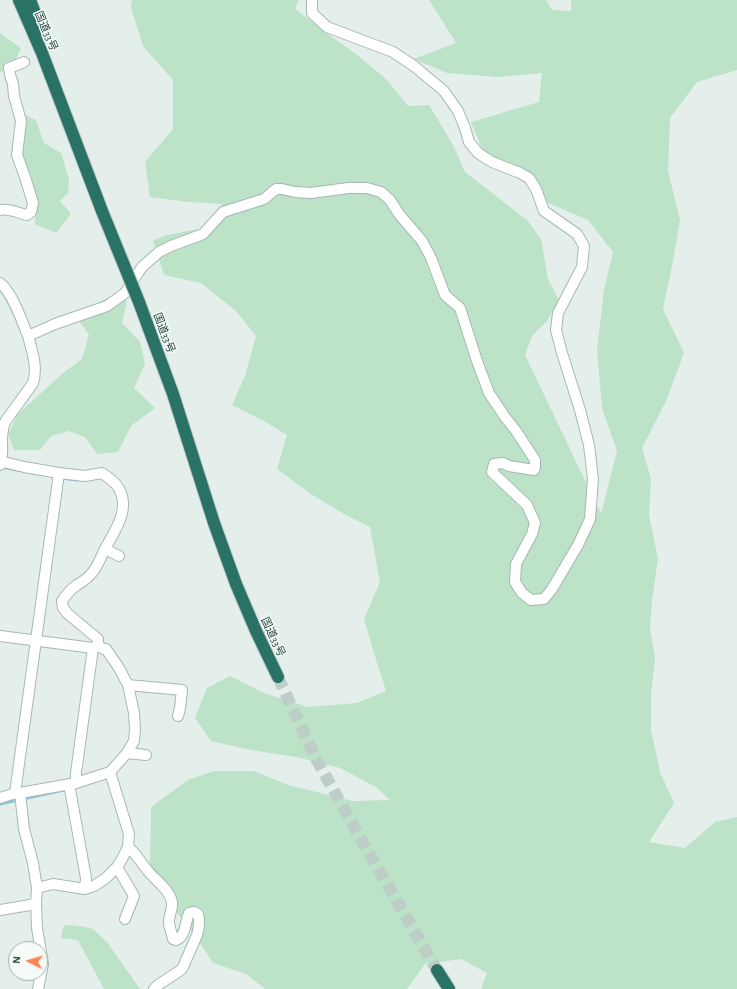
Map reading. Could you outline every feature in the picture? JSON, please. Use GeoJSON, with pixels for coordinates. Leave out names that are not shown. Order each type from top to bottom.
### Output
{"type":"FeatureCollection","features":[{"type":"Feature","properties":{"kind":"highway"},"geometry":{"type":"LineString","coordinates":[[12,0],[42,53]]}},
{"type":"Feature","properties":{"kind":"highway","name":"国道33号"},"geometry":{"type":"LineString","coordinates":[[19,0],[42,53],[174,394],[214,523],[234,577],[256,631],[278,677]]}},
{"type":"Feature","properties":{"kind":"highway"},"geometry":{"type":"LineString","coordinates":[[30,0],[35,13],[42,53]]}},
{"type":"Feature","properties":{"kind":"highway"},"geometry":{"type":"LineString","coordinates":[[437,970],[449,989]]}},
{"type":"Feature","properties":{"kind":"street"},"geometry":{"type":"LineString","coordinates":[[28,336],[61,322],[107,306],[125,293],[142,267],[159,252],[203,234],[223,212],[264,199],[276,189],[311,193],[348,188],[367,188],[380,192],[390,200],[399,214],[422,241],[431,258],[445,295],[460,308],[477,362],[489,392],[505,418],[516,431],[535,460],[534,470],[509,466],[503,463],[494,464],[492,472],[528,505],[535,523],[532,534],[516,564],[515,582],[522,593],[531,600],[544,599],[552,589],[578,545],[590,519],[593,480],[589,445],[556,330],[558,313],[582,267],[584,246],[576,234],[544,211],[536,189],[529,178],[492,162],[478,153],[469,142],[458,111],[444,91],[414,66],[393,52],[327,28],[312,14],[312,0]]}},
{"type":"Feature","properties":{"kind":"street"},"geometry":{"type":"LineString","coordinates":[[0,210],[10,210],[27,215],[31,212],[32,207],[25,177],[17,155],[21,121],[14,96],[9,68],[24,62]]}},
{"type":"Feature","properties":{"kind":"street"},"geometry":{"type":"LineString","coordinates":[[0,283],[4,286],[19,313],[28,336],[35,364],[35,377],[33,383],[2,420],[2,454],[0,463],[85,476],[102,472],[118,487],[124,506],[120,520],[92,574],[66,594],[62,601],[63,608],[68,614],[98,639],[76,773],[73,783],[86,878],[85,888]]}},
{"type":"Feature","properties":{"kind":"street"},"geometry":{"type":"LineString","coordinates":[[38,989],[43,964],[37,928],[37,888],[33,863],[17,793],[35,641],[59,473]]}},
{"type":"Feature","properties":{"kind":"street"},"geometry":{"type":"LineString","coordinates":[[105,549],[119,556]]}},
{"type":"Feature","properties":{"kind":"street"},"geometry":{"type":"LineString","coordinates":[[0,636],[106,649],[119,668],[128,686],[134,713],[135,729],[134,741],[110,772],[73,783],[17,793],[0,798]]}},
{"type":"Feature","properties":{"kind":"street"},"geometry":{"type":"LineString","coordinates":[[128,686],[182,690],[178,716]]}},
{"type":"Feature","properties":{"kind":"street"},"geometry":{"type":"LineString","coordinates":[[127,752],[146,755]]}},
{"type":"Feature","properties":{"kind":"street"},"geometry":{"type":"LineString","coordinates":[[37,888],[53,884],[85,888],[94,886],[106,878],[122,859],[128,847],[129,834],[110,772]]}},
{"type":"Feature","properties":{"kind":"street"},"geometry":{"type":"LineString","coordinates":[[128,847],[168,892],[172,904],[169,924],[174,939],[179,940],[183,934],[189,913],[194,912],[198,914],[200,918],[199,930],[183,968],[154,989]]}},
{"type":"Feature","properties":{"kind":"street"},"geometry":{"type":"LineString","coordinates":[[116,866],[134,896],[125,919]]}},
{"type":"Feature","properties":{"kind":"street"},"geometry":{"type":"LineString","coordinates":[[0,910],[36,904]]}},
{"type":"Feature","properties":{"kind":"green space"},"geometry":{"type":"Polygon","coordinates":[[[132,0],[299,0],[295,9],[356,54],[387,80],[408,106],[429,105],[453,145],[465,172],[528,221],[541,239],[548,279],[559,300],[547,321],[532,336],[525,355],[601,514],[617,451],[602,408],[597,350],[604,290],[613,252],[588,220],[539,199],[530,182],[483,151],[471,122],[539,102],[542,73],[498,77],[447,73],[414,59],[456,43],[429,0],[546,0],[552,10],[571,11],[571,0],[737,0],[737,70],[697,82],[670,118],[668,171],[680,220],[663,309],[684,353],[666,401],[642,448],[651,479],[649,515],[658,559],[652,600],[650,629],[655,658],[651,695],[651,730],[660,772],[674,803],[649,842],[685,848],[715,822],[737,817],[737,989],[481,989],[487,973],[461,959],[425,964],[407,989],[265,989],[246,974],[213,963],[196,937],[150,879],[151,807],[188,780],[214,771],[254,771],[288,785],[353,801],[390,800],[376,787],[340,768],[296,757],[251,750],[211,741],[195,718],[207,688],[230,676],[264,693],[308,707],[357,703],[386,691],[364,619],[380,582],[370,527],[342,513],[314,496],[277,469],[287,435],[232,405],[245,376],[256,336],[236,311],[201,283],[164,275],[153,241],[167,235],[203,228],[222,204],[189,202],[150,197],[145,162],[173,129],[173,80],[143,46],[131,8],[132,0]]]}},
{"type":"Feature","properties":{"kind":"green space"},"geometry":{"type":"Polygon","coordinates":[[[0,33],[21,48],[12,69],[0,72],[0,33]]]}},
{"type":"Feature","properties":{"kind":"green space"},"geometry":{"type":"Polygon","coordinates":[[[19,112],[36,120],[44,143],[61,153],[69,179],[68,193],[60,201],[71,214],[56,233],[35,224],[36,198],[19,154],[19,112]]]}},
{"type":"Feature","properties":{"kind":"green space"},"geometry":{"type":"Polygon","coordinates":[[[121,292],[127,300],[122,323],[140,342],[145,364],[134,388],[155,408],[131,426],[118,452],[97,454],[85,437],[69,431],[51,436],[40,450],[14,450],[8,434],[18,414],[63,373],[82,359],[89,335],[79,321],[97,303],[121,292]]]}},
{"type":"Feature","properties":{"kind":"green space"},"geometry":{"type":"Polygon","coordinates":[[[64,925],[81,926],[93,929],[107,942],[140,989],[104,989],[78,940],[61,938],[64,925]]]}},
{"type":"Feature","properties":{"kind":"waterway"},"geometry":{"type":"LineString","coordinates":[[0,467],[18,470]]}},
{"type":"Feature","properties":{"kind":"waterway"},"geometry":{"type":"LineString","coordinates":[[61,478],[77,480]]}},
{"type":"Feature","properties":{"kind":"waterway"},"geometry":{"type":"LineString","coordinates":[[0,804],[69,789]]}},
{"type":"Feature","properties":{"kind":"tunnel"},"geometry":{"type":"LineString","coordinates":[[278,677],[315,757],[437,970]]}}]}
